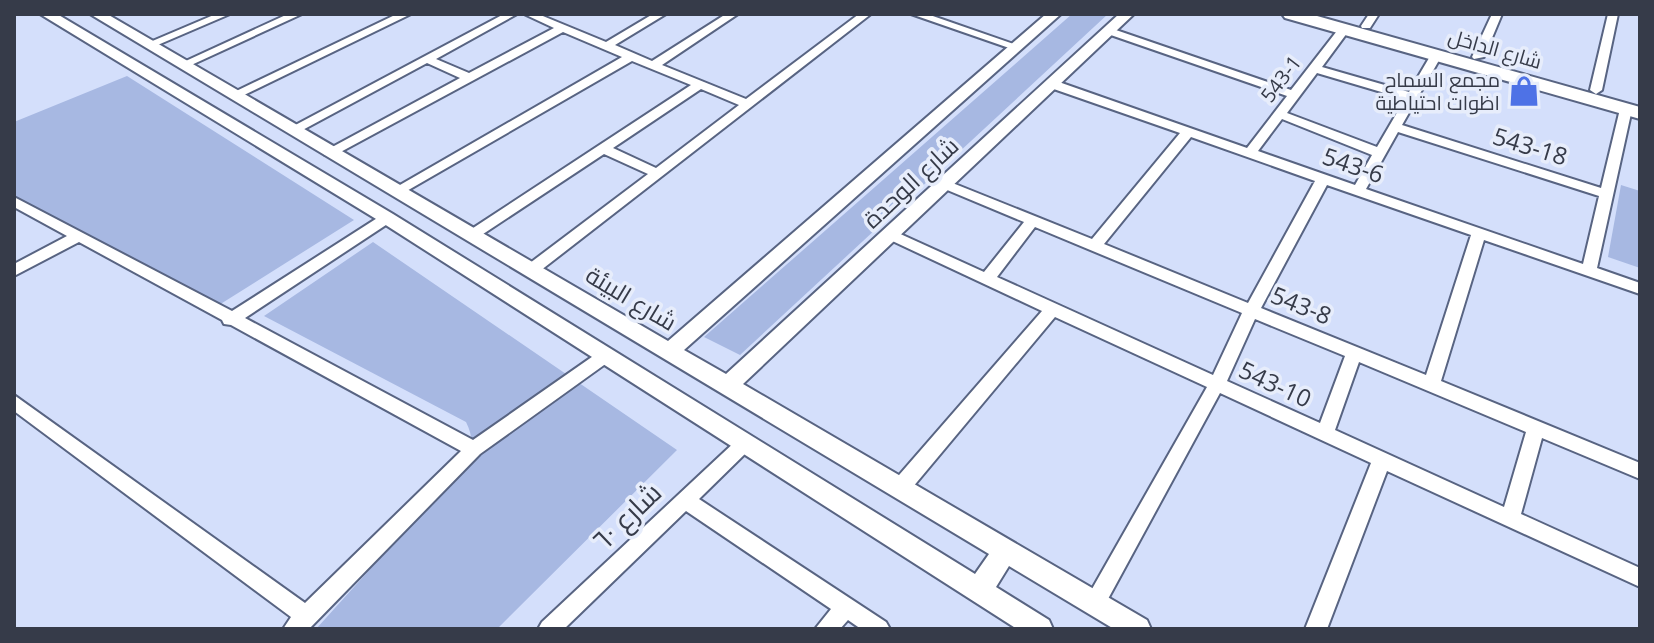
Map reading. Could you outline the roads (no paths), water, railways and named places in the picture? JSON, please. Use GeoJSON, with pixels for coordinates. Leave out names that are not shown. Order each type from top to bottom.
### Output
{"type":"FeatureCollection","features":[{"type":"Feature","properties":{"kind":"main road","name":"شارع الداخل"},"geometry":{"type":"LineString","coordinates":[[1291,14],[1635,108]]}},
{"type":"Feature","properties":{"kind":"main road","name":"شارع الداخل"},"geometry":{"type":"LineString","coordinates":[[1325,14],[1370,20],[1478,57],[1596,90],[1635,108]]}},
{"type":"Feature","properties":{"kind":"street"},"geometry":{"type":"LineString","coordinates":[[47,14],[387,218],[1040,629]]}},
{"type":"Feature","properties":{"kind":"street"},"geometry":{"type":"LineString","coordinates":[[149,45],[225,14]]}},
{"type":"Feature","properties":{"kind":"street"},"geometry":{"type":"LineString","coordinates":[[162,85],[189,68],[297,14]]}},
{"type":"Feature","properties":{"kind":"street"},"geometry":{"type":"LineString","coordinates":[[234,95],[406,14]]}},
{"type":"Feature","properties":{"kind":"street"},"geometry":{"type":"LineString","coordinates":[[292,130],[512,14]]}},
{"type":"Feature","properties":{"kind":"street"},"geometry":{"type":"LineString","coordinates":[[529,14],[747,104]]}},
{"type":"Feature","properties":{"kind":"street"},"geometry":{"type":"LineString","coordinates":[[544,20],[557,14]]}},
{"type":"Feature","properties":{"kind":"street"},"geometry":{"type":"LineString","coordinates":[[606,46],[661,14]]}},
{"type":"Feature","properties":{"kind":"street"},"geometry":{"type":"LineString","coordinates":[[531,270],[655,172],[866,14]]}},
{"type":"Feature","properties":{"kind":"street"},"geometry":{"type":"LineString","coordinates":[[916,14],[1016,47]]}},
{"type":"Feature","properties":{"kind":"street","name":"شارع الوحدة"},"geometry":{"type":"LineString","coordinates":[[669,352],[1054,14]]}},
{"type":"Feature","properties":{"kind":"street","name":"شارع الوحدة"},"geometry":{"type":"LineString","coordinates":[[727,386],[1127,14]]}},
{"type":"Feature","properties":{"kind":"street"},"geometry":{"type":"LineString","coordinates":[[1478,57],[1497,14]]}},
{"type":"Feature","properties":{"kind":"street"},"geometry":{"type":"LineString","coordinates":[[1596,90],[1613,14]]}},
{"type":"Feature","properties":{"kind":"street"},"geometry":{"type":"LineString","coordinates":[[653,65],[726,15]]}},
{"type":"Feature","properties":{"kind":"street","name":"شارع البيئة"},"geometry":{"type":"LineString","coordinates":[[106,16],[292,130],[1138,629]]}},
{"type":"Feature","properties":{"kind":"street"},"geometry":{"type":"LineString","coordinates":[[330,152],[563,28]]}},
{"type":"Feature","properties":{"kind":"street","name":"543-1"},"geometry":{"type":"LineString","coordinates":[[1250,153],[1344,29]]}},
{"type":"Feature","properties":{"kind":"street"},"geometry":{"type":"LineString","coordinates":[[1109,31],[1294,95]]}},
{"type":"Feature","properties":{"kind":"street"},"geometry":{"type":"LineString","coordinates":[[1358,191],[1436,55]]}},
{"type":"Feature","properties":{"kind":"street"},"geometry":{"type":"LineString","coordinates":[[398,192],[630,57]]}},
{"type":"Feature","properties":{"kind":"street"},"geometry":{"type":"LineString","coordinates":[[427,59],[469,78]]}},
{"type":"Feature","properties":{"kind":"street"},"geometry":{"type":"LineString","coordinates":[[1314,68],[1412,97]]}},
{"type":"Feature","properties":{"kind":"street","name":"543-6"},"geometry":{"type":"LineString","coordinates":[[1052,84],[1640,289]]}},
{"type":"Feature","properties":{"kind":"street"},"geometry":{"type":"LineString","coordinates":[[472,235],[699,85]]}},
{"type":"Feature","properties":{"kind":"street"},"geometry":{"type":"LineString","coordinates":[[1589,271],[1607,194],[1635,108]]}},
{"type":"Feature","properties":{"kind":"street"},"geometry":{"type":"LineString","coordinates":[[1279,114],[1380,153]]}},
{"type":"Feature","properties":{"kind":"street","name":"543-18"},"geometry":{"type":"LineString","coordinates":[[1395,127],[1607,194]]}},
{"type":"Feature","properties":{"kind":"street"},"geometry":{"type":"LineString","coordinates":[[1095,246],[1188,132]]}},
{"type":"Feature","properties":{"kind":"street"},"geometry":{"type":"LineString","coordinates":[[602,148],[655,172]]}},
{"type":"Feature","properties":{"kind":"street"},"geometry":{"type":"LineString","coordinates":[[1095,603],[1217,384],[1251,311],[1323,179]]}},
{"type":"Feature","properties":{"kind":"street","name":"543-8"},"geometry":{"type":"LineString","coordinates":[[945,184],[1640,471]]}},
{"type":"Feature","properties":{"kind":"street"},"geometry":{"type":"LineString","coordinates":[[14,201],[230,320],[449,432],[474,449]]}},
{"type":"Feature","properties":{"kind":"street"},"geometry":{"type":"LineString","coordinates":[[230,320],[387,218]]}},
{"type":"Feature","properties":{"kind":"street"},"geometry":{"type":"LineString","coordinates":[[987,279],[1032,221]]}},
{"type":"Feature","properties":{"kind":"street"},"geometry":{"type":"LineString","coordinates":[[1431,385],[1479,233]]}},
{"type":"Feature","properties":{"kind":"street","name":"543-10"},"geometry":{"type":"LineString","coordinates":[[891,235],[1640,578]]}},
{"type":"Feature","properties":{"kind":"street"},"geometry":{"type":"LineString","coordinates":[[14,271],[77,237]]}},
{"type":"Feature","properties":{"kind":"street"},"geometry":{"type":"LineString","coordinates":[[900,488],[1052,309]]}},
{"type":"Feature","properties":{"kind":"street"},"geometry":{"type":"LineString","coordinates":[[1325,434],[1354,353]]}},
{"type":"Feature","properties":{"kind":"street"},"geometry":{"type":"LineString","coordinates":[[14,402],[300,622],[474,449],[605,356]]}},
{"type":"Feature","properties":{"kind":"street"},"geometry":{"type":"LineString","coordinates":[[1510,519],[1536,428]]}},
{"type":"Feature","properties":{"kind":"street","name":"شارع ٦٠"},"geometry":{"type":"LineString","coordinates":[[549,629],[744,444]]}},
{"type":"Feature","properties":{"kind":"street"},"geometry":{"type":"LineString","coordinates":[[1316,629],[1382,460]]}},
{"type":"Feature","properties":{"kind":"street"},"geometry":{"type":"LineString","coordinates":[[685,500],[879,629]]}},
{"type":"Feature","properties":{"kind":"street"},"geometry":{"type":"LineString","coordinates":[[979,591],[1005,551]]}},
{"type":"Feature","properties":{"kind":"street"},"geometry":{"type":"LineString","coordinates":[[826,629],[846,607]]}},
{"type":"Feature","properties":{"kind":"place","name":"مجمع السماح اظوات احتياطية"},"geometry":{"type":"Point","coordinates":[1524,91]}}]}
